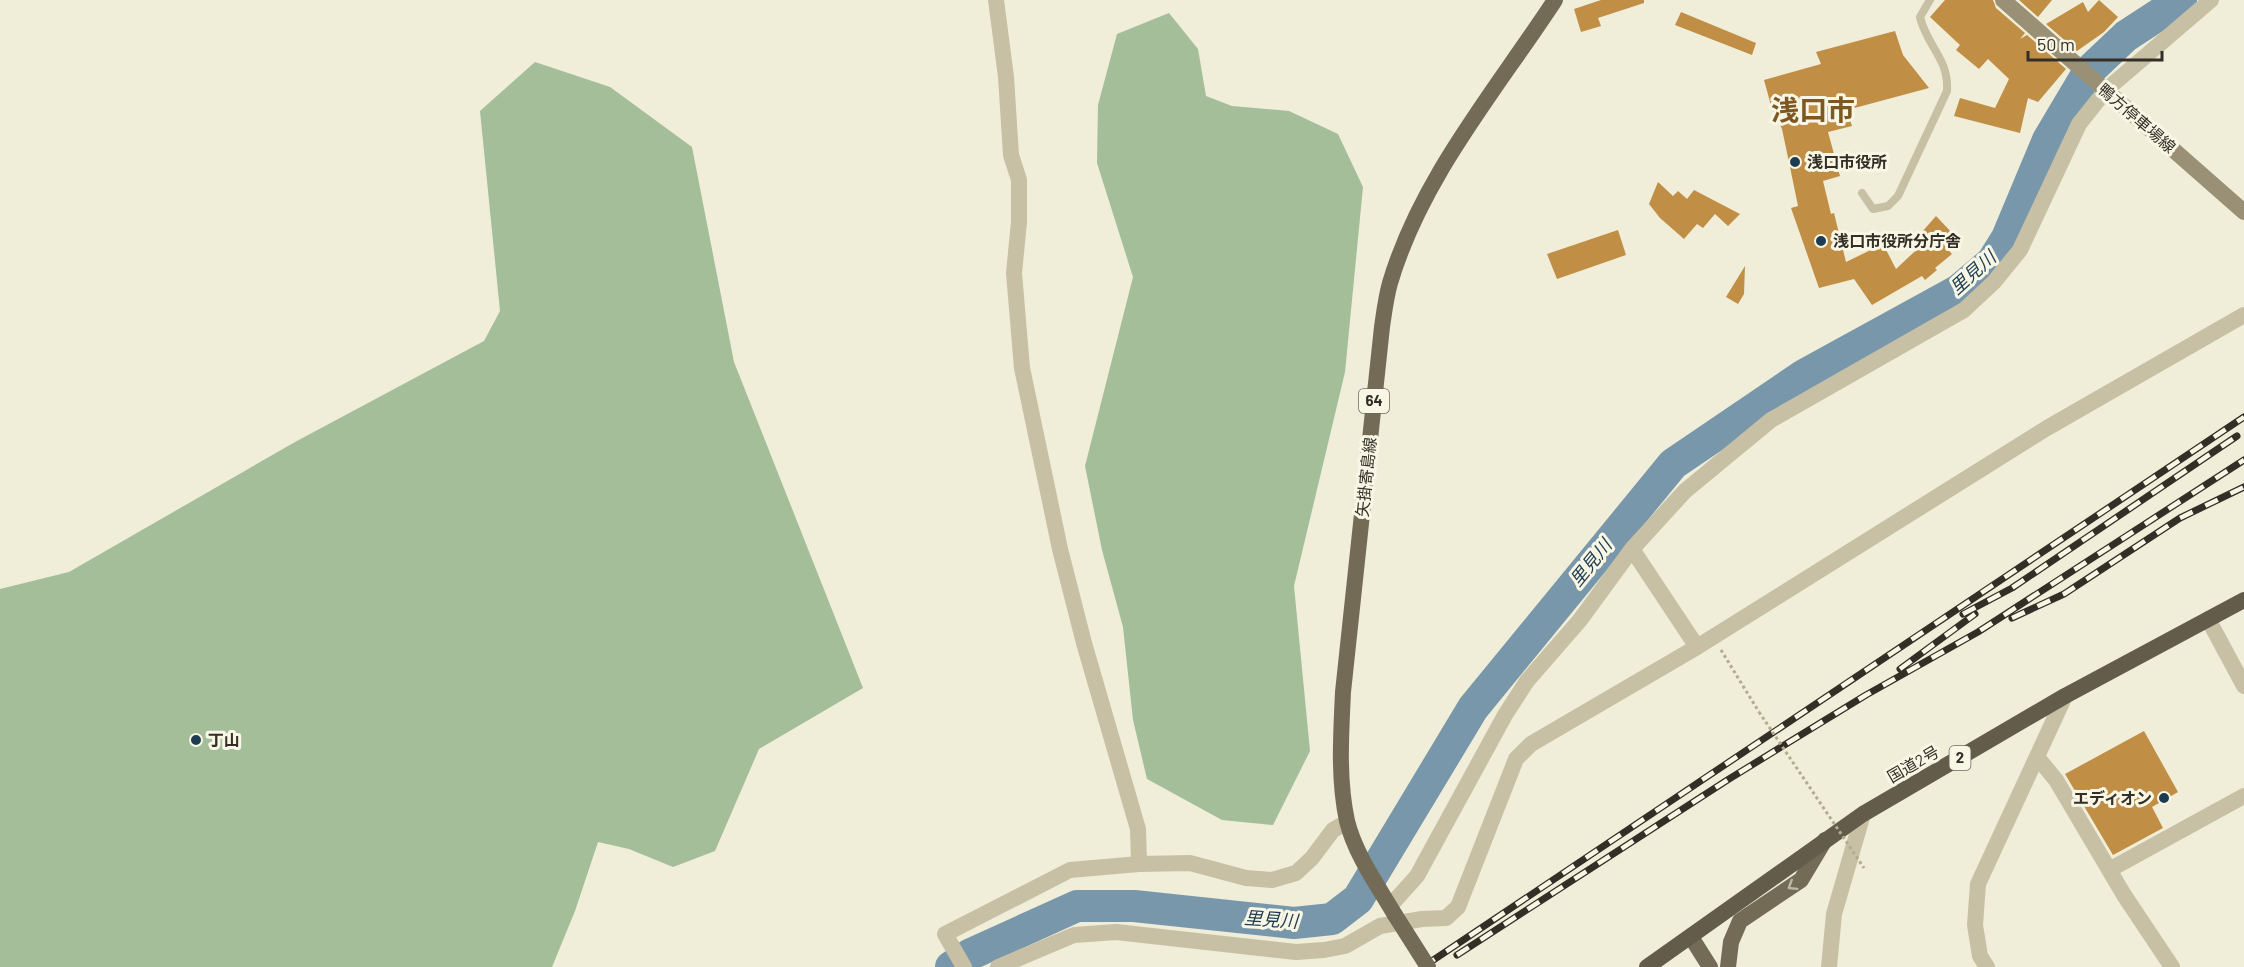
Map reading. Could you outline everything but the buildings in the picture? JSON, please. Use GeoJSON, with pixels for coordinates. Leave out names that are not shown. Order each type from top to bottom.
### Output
{"type":"FeatureCollection","features":[{"type":"Feature","properties":{"kind":"highway","name":"国道2号"},"geometry":{"type":"LineString","coordinates":[[1647,967],[1863,814],[2065,696],[2244,600]]}},
{"type":"Feature","properties":{"kind":"main road","name":"矢掛寄島線"},"geometry":{"type":"LineString","coordinates":[[1389,905],[1356,845],[1347,822],[1340,745],[1343,692],[1382,327],[1389,284],[1402,247],[1423,203],[1449,158],[1554,0]]}},
{"type":"Feature","properties":{"kind":"main road","name":"鴨方停車場線"},"geometry":{"type":"LineString","coordinates":[[2003,0],[2244,212]]}},
{"type":"Feature","properties":{"kind":"main road"},"geometry":{"type":"LineString","coordinates":[[1728,967],[1731,942],[1740,921],[1801,880],[1825,839]]}},
{"type":"Feature","properties":{"kind":"main road","name":"64"},"geometry":{"type":"LineString","coordinates":[[1389,905],[1428,967]]}},
{"type":"Feature","properties":{"kind":"main road"},"geometry":{"type":"LineString","coordinates":[[1691,938],[1710,967]]}},
{"type":"Feature","properties":{"kind":"street"},"geometry":{"type":"LineString","coordinates":[[996,0],[1006,77],[1011,155],[1019,180],[1019,222],[1014,273],[1022,368],[1060,549],[1138,829],[1139,864]]}},
{"type":"Feature","properties":{"kind":"street"},"geometry":{"type":"LineString","coordinates":[[1389,905],[1417,876],[1505,715],[1527,681],[1580,620],[1632,549],[1685,491],[1771,420],[1964,310],[1994,282],[2020,250],[2079,124],[2102,86],[2211,0]]}},
{"type":"Feature","properties":{"kind":"street"},"geometry":{"type":"LineString","coordinates":[[998,967],[1074,935],[1116,932],[1296,952],[1345,946],[1380,926],[1422,918],[1446,918],[1458,907],[1516,759],[1531,744],[1697,647],[2047,428],[2244,315]]}},
{"type":"Feature","properties":{"kind":"street"},"geometry":{"type":"LineString","coordinates":[[1632,549],[1697,647]]}},
{"type":"Feature","properties":{"kind":"street"},"geometry":{"type":"LineString","coordinates":[[2208,619],[2244,686]]}},
{"type":"Feature","properties":{"kind":"street"},"geometry":{"type":"LineString","coordinates":[[1987,967],[1980,956],[1975,925],[1978,884],[2065,696]]}},
{"type":"Feature","properties":{"kind":"street"},"geometry":{"type":"LineString","coordinates":[[2037,757],[2056,780],[2109,870],[2172,967]]}},
{"type":"Feature","properties":{"kind":"street"},"geometry":{"type":"LineString","coordinates":[[2109,870],[2244,796]]}},
{"type":"Feature","properties":{"kind":"street"},"geometry":{"type":"LineString","coordinates":[[1829,967],[1834,914],[1863,814]]}},
{"type":"Feature","properties":{"kind":"street"},"geometry":{"type":"LineString","coordinates":[[964,967],[945,934],[1070,870],[1139,864],[1190,863],[1246,878],[1272,880],[1296,873],[1312,858],[1333,830],[1347,822]]}},
{"type":"Feature","properties":{"kind":"lane"},"geometry":{"type":"LineString","coordinates":[[1862,193],[1873,209],[1888,206],[1898,196],[1947,91],[1948,75],[1943,62],[1923,32],[1920,17],[1930,0]]}},
{"type":"Feature","properties":{"kind":"path"},"geometry":{"type":"LineString","coordinates":[[1713,637],[1759,712],[1864,868]]}},
{"type":"Feature","properties":{"kind":"green space"},"geometry":{"type":"Polygon","coordinates":[[[1169,13],[1198,49],[1206,96],[1232,106],[1289,111],[1338,134],[1363,187],[1345,372],[1294,586],[1310,751],[1273,825],[1222,820],[1147,779],[1133,720],[1123,627],[1102,550],[1085,466],[1133,277],[1097,163],[1098,105],[1117,34],[1169,13]]]}},
{"type":"Feature","properties":{"kind":"green space"},"geometry":{"type":"Polygon","coordinates":[[[535,62],[610,87],[692,147],[734,362],[863,688],[759,749],[715,851],[673,867],[629,849],[598,842],[575,911],[552,967],[0,967],[0,589],[69,572],[295,442],[484,341],[500,311],[480,111],[535,62]]]}},
{"type":"Feature","properties":{"kind":"waterway","name":"里見川"},"geometry":{"type":"LineString","coordinates":[[951,967],[971,954],[1077,906],[1134,906],[1294,923],[1332,919],[1358,899],[1473,708],[1673,464],[1804,375],[1959,290],[1992,262],[2007,238],[2048,140],[2089,71],[2126,36],[2181,0]]}},
{"type":"Feature","properties":{"kind":"railway"},"geometry":{"type":"LineString","coordinates":[[1423,967],[2244,417]]}},
{"type":"Feature","properties":{"kind":"railway"},"geometry":{"type":"LineString","coordinates":[[1963,614],[2012,588],[2237,436]]}},
{"type":"Feature","properties":{"kind":"railway"},"geometry":{"type":"LineString","coordinates":[[1457,955],[1729,779],[1866,695],[1978,632],[2244,460]]}},
{"type":"Feature","properties":{"kind":"railway"},"geometry":{"type":"LineString","coordinates":[[2012,618],[2064,594],[2180,518],[2244,487]]}},
{"type":"Feature","properties":{"kind":"railway"},"geometry":{"type":"LineString","coordinates":[[1900,669],[1975,614]]}},
{"type":"Feature","properties":{"kind":"place","name":"浅口市役所"},"geometry":{"type":"Point","coordinates":[1795,162]}},
{"type":"Feature","properties":{"kind":"place","name":"浅口市役所分庁舎"},"geometry":{"type":"Point","coordinates":[1821,241]}},
{"type":"Feature","properties":{"kind":"place","name":"丁山"},"geometry":{"type":"Point","coordinates":[196,740]}},
{"type":"Feature","properties":{"kind":"place","name":"エディオン"},"geometry":{"type":"Point","coordinates":[2164,798]}},
{"type":"Feature","properties":{"kind":"district","name":"浅口市"},"geometry":{"type":"Point","coordinates":[1813,110]}}]}
